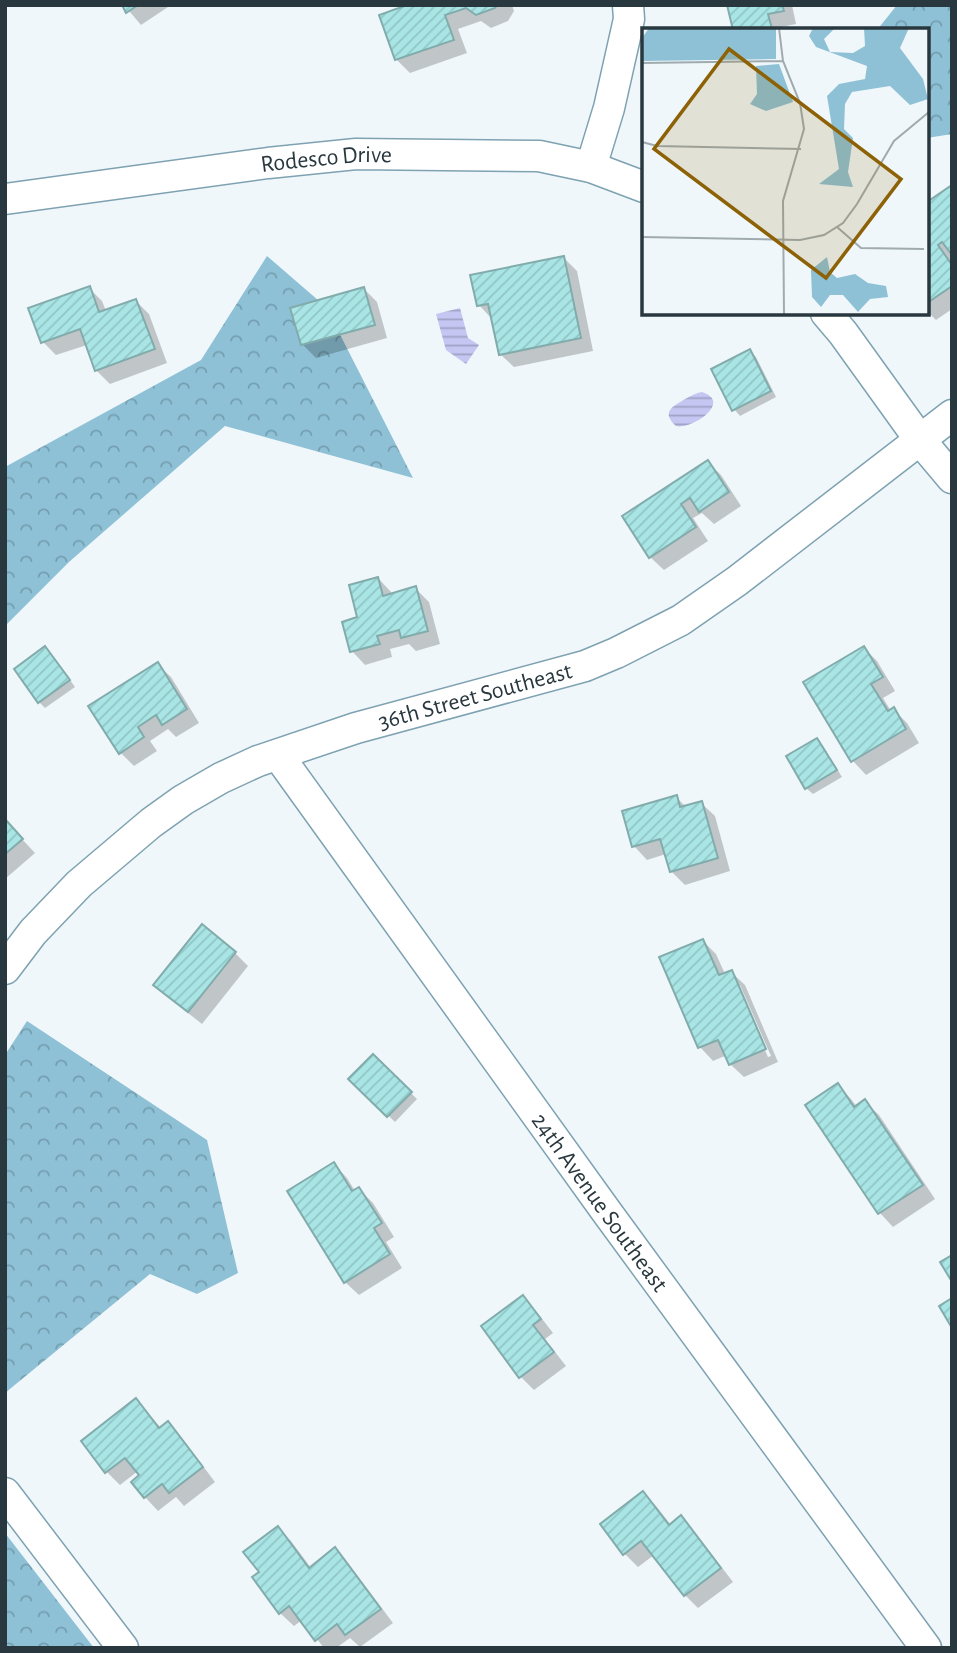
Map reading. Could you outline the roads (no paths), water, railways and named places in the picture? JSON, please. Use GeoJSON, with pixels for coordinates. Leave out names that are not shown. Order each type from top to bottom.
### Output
{"type":"FeatureCollection","features":[{"type":"Feature","properties":{"kind":"street"},"geometry":{"type":"LineString","coordinates":[[591,167],[609,108],[629,19],[628,5]]}},
{"type":"Feature","properties":{"kind":"street","name":"Rodesco Drive"},"geometry":{"type":"LineString","coordinates":[[5,199],[268,163],[356,154],[539,156],[591,167],[642,186]]}},
{"type":"Feature","properties":{"kind":"street"},"geometry":{"type":"LineString","coordinates":[[828,315],[952,478]]}},
{"type":"Feature","properties":{"kind":"street","name":"36th Street Southeast"},"geometry":{"type":"LineString","coordinates":[[5,969],[33,932],[79,884],[142,830],[183,800],[258,761],[356,728],[585,666],[616,653],[681,620],[737,581],[952,415]]}},
{"type":"Feature","properties":{"kind":"street","name":"24th Avenue Southeast"},"geometry":{"type":"LineString","coordinates":[[278,755],[599,1201],[926,1648]]}},
{"type":"Feature","properties":{"kind":"street"},"geometry":{"type":"LineString","coordinates":[[5,1493],[123,1648]]}}]}
